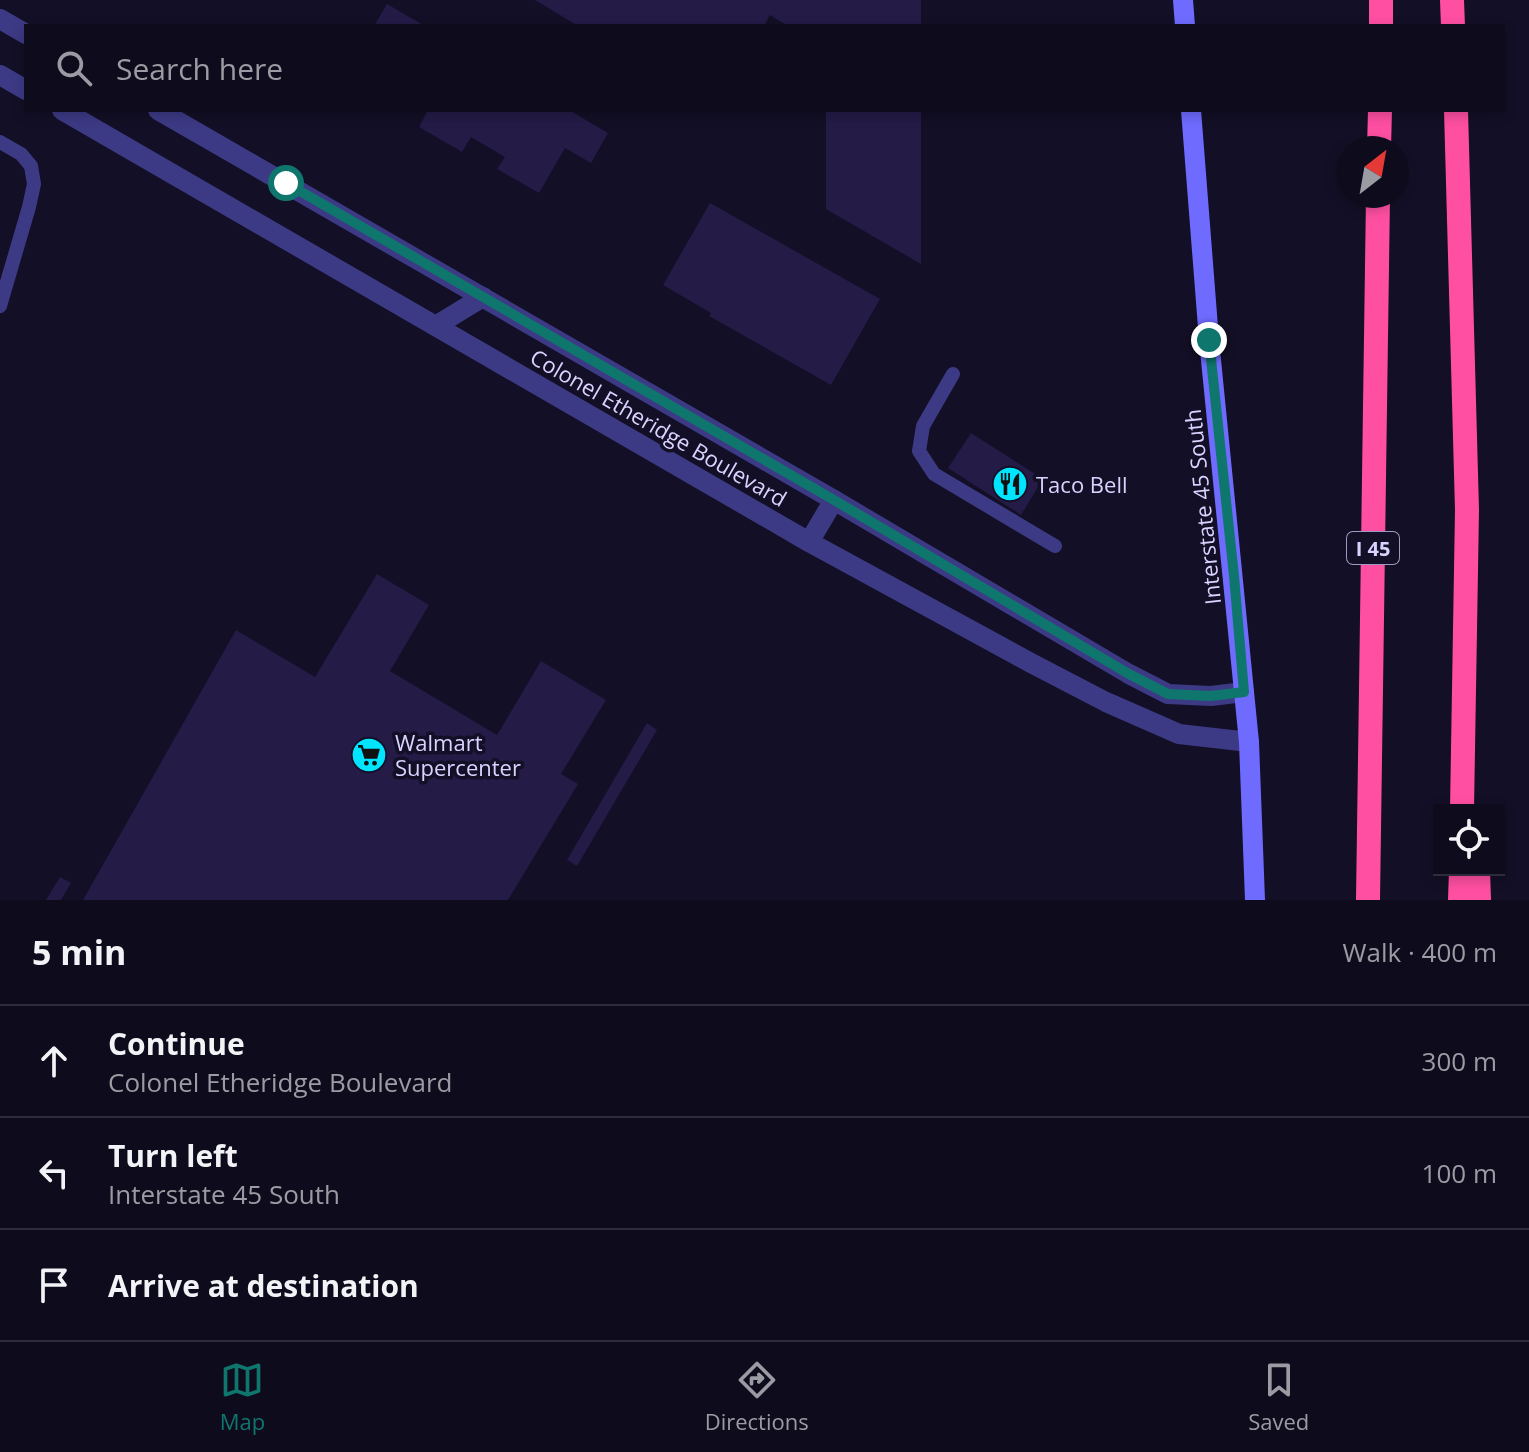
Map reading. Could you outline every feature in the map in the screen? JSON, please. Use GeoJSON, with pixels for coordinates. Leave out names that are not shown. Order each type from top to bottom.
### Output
{"type":"FeatureCollection","features":[{"type":"Feature","properties":{"kind":"highway"},"geometry":{"type":"LineString","coordinates":[[1381,0],[1381,24]]}},
{"type":"Feature","properties":{"kind":"highway"},"geometry":{"type":"LineString","coordinates":[[1452,0],[1453,24]]}},
{"type":"Feature","properties":{"kind":"highway"},"geometry":{"type":"LineString","coordinates":[[1379,136],[1380,112]]}},
{"type":"Feature","properties":{"kind":"highway"},"geometry":{"type":"LineString","coordinates":[[1456,112],[1467,510],[1462,804]]}},
{"type":"Feature","properties":{"kind":"highway","name":"I 45"},"geometry":{"type":"LineString","coordinates":[[1368,900],[1378,208]]}},
{"type":"Feature","properties":{"kind":"highway"},"geometry":{"type":"LineString","coordinates":[[1467,588],[1478,804]]}},
{"type":"Feature","properties":{"kind":"highway"},"geometry":{"type":"LineString","coordinates":[[1460,900],[1461,876]]}},
{"type":"Feature","properties":{"kind":"highway"},"geometry":{"type":"LineString","coordinates":[[1478,876],[1479,900]]}},
{"type":"Feature","properties":{"kind":"main road"},"geometry":{"type":"LineString","coordinates":[[1183,0],[1185,24]]}},
{"type":"Feature","properties":{"kind":"main road","name":"Interstate 45 South"},"geometry":{"type":"LineString","coordinates":[[1191,112],[1209,340],[1249,742],[1255,900]]}},
{"type":"Feature","properties":{"kind":"street"},"geometry":{"type":"LineString","coordinates":[[0,19],[24,33]]}},
{"type":"Feature","properties":{"kind":"street"},"geometry":{"type":"LineString","coordinates":[[0,75],[24,89]]}},
{"type":"Feature","properties":{"kind":"street","name":"Colonel Etheridge Boulevard"},"geometry":{"type":"LineString","coordinates":[[65,112],[809,542],[1106,702],[1179,734],[1249,742]]}},
{"type":"Feature","properties":{"kind":"street","name":"Colonel Etheridge Boulevard"},"geometry":{"type":"LineString","coordinates":[[161,112],[1168,694],[1211,696],[1244,692]]}},
{"type":"Feature","properties":{"kind":"street"},"geometry":{"type":"LineString","coordinates":[[437,325],[483,297]]}},
{"type":"Feature","properties":{"kind":"street"},"geometry":{"type":"LineString","coordinates":[[809,542],[834,500]]}},
{"type":"Feature","properties":{"kind":"lane"},"geometry":{"type":"LineString","coordinates":[[0,142],[21,154],[31,166],[34,184],[0,306]]}},
{"type":"Feature","properties":{"kind":"lane"},"geometry":{"type":"LineString","coordinates":[[953,374],[923,426],[919,451],[934,474],[1055,546]]}},
{"type":"Feature","properties":{"kind":"building"},"geometry":{"type":"Polygon","coordinates":[[[535,0],[921,0],[921,24],[785,24],[770,15],[765,24],[575,24],[535,0]]]}},
{"type":"Feature","properties":{"kind":"building"},"geometry":{"type":"Polygon","coordinates":[[[387,4],[422,24],[375,24],[387,4]]]}},
{"type":"Feature","properties":{"kind":"building"},"geometry":{"type":"Polygon","coordinates":[[[427,112],[572,112],[608,133],[591,163],[565,148],[539,193],[497,169],[505,157],[471,137],[462,152],[419,127],[427,112]]]}},
{"type":"Feature","properties":{"kind":"building"},"geometry":{"type":"Polygon","coordinates":[[[826,112],[921,112],[921,264],[826,209],[826,112]]]}},
{"type":"Feature","properties":{"kind":"building"},"geometry":{"type":"Polygon","coordinates":[[[710,203],[880,299],[831,385],[709,316],[711,313],[663,285],[710,203]]]}},
{"type":"Feature","properties":{"kind":"building"},"geometry":{"type":"Polygon","coordinates":[[[971,433],[1043,479],[1021,515],[948,468],[971,433]]]}},
{"type":"Feature","properties":{"kind":"building","name":"Walmart Supercenter"},"geometry":{"type":"Polygon","coordinates":[[[377,574],[429,605],[390,671],[497,735],[541,661],[606,700],[561,774],[578,784],[508,900],[83,900],[236,630],[315,677],[377,574]]]}},
{"type":"Feature","properties":{"kind":"building"},"geometry":{"type":"Polygon","coordinates":[[[647,723],[657,730],[577,866],[567,860],[647,723]]]}},
{"type":"Feature","properties":{"kind":"building"},"geometry":{"type":"Polygon","coordinates":[[[60,877],[71,883],[61,900],[46,900],[60,877]]]}},
{"type":"Feature","properties":{"kind":"place","name":"Taco Bell"},"geometry":{"type":"Point","coordinates":[1010,484]}},
{"type":"Feature","properties":{"kind":"place","name":"Walmart Supercenter"},"geometry":{"type":"Point","coordinates":[369,755]}},
{"type":"Feature","properties":{"kind":"route"},"geometry":{"type":"LineString","coordinates":[[286,183],[1168,694],[1211,696],[1244,692],[1209,340]]}}]}
